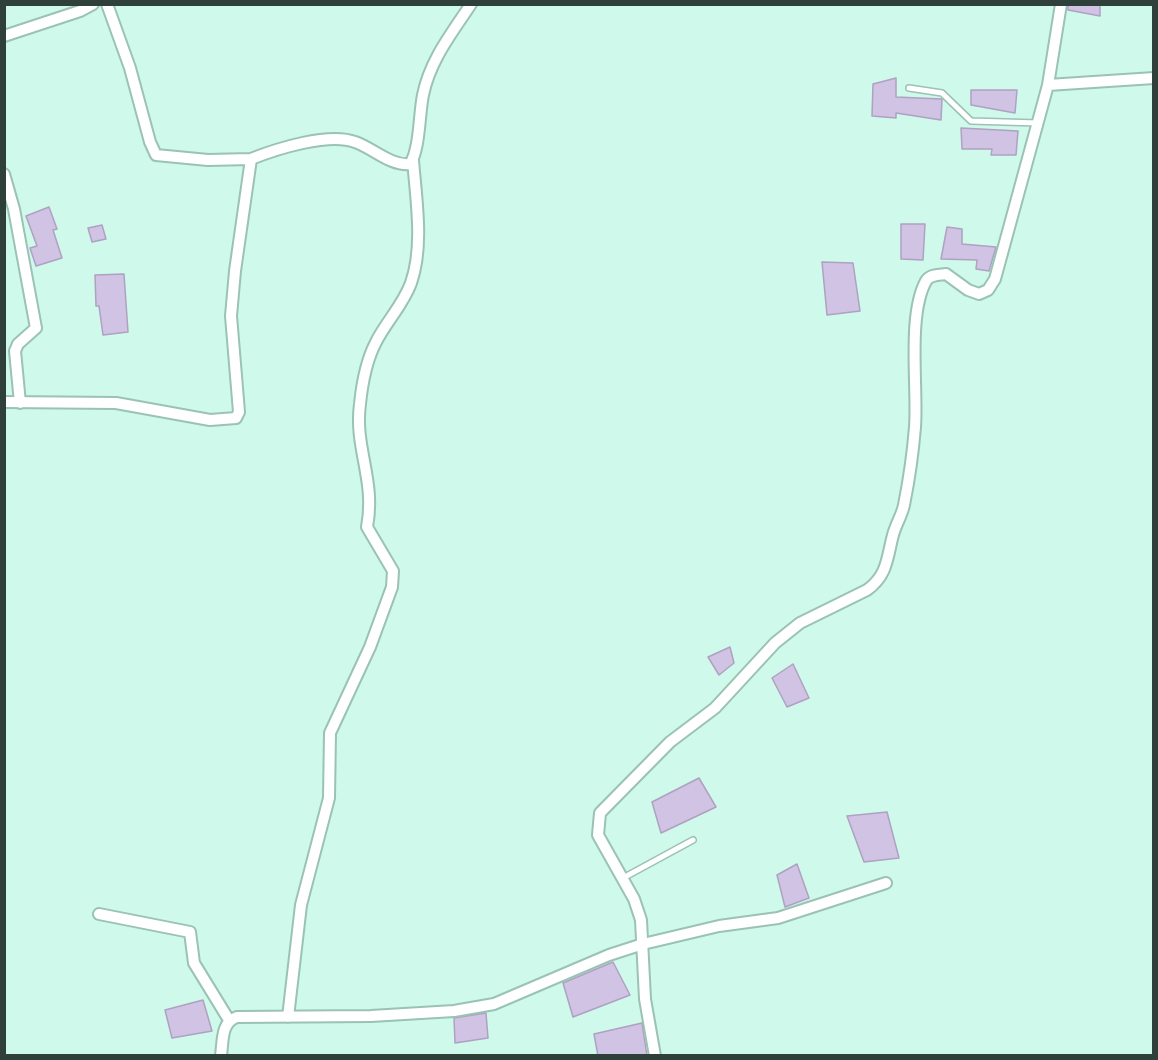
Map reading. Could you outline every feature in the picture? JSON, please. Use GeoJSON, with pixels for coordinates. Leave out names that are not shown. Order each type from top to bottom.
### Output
{"type":"FeatureCollection","features":[{"type":"Feature","properties":{"kind":"street"},"geometry":{"type":"LineString","coordinates":[[4,36],[80,11],[93,4]]}},
{"type":"Feature","properties":{"kind":"street"},"geometry":{"type":"LineString","coordinates":[[107,4],[130,68],[150,142],[156,155],[208,160],[251,159],[274,150],[340,140],[354,141],[391,160],[407,164],[413,160]]}},
{"type":"Feature","properties":{"kind":"street"},"geometry":{"type":"LineString","coordinates":[[288,1017],[301,905],[329,798],[330,733],[370,646],[392,587],[393,571],[366,527],[370,509],[369,482],[358,432],[364,377],[375,344],[404,300],[414,270],[416,208],[413,160],[423,92],[446,40],[471,4]]}},
{"type":"Feature","properties":{"kind":"street"},"geometry":{"type":"LineString","coordinates":[[655,1056],[645,999],[641,920],[634,899],[598,835],[600,813],[670,742],[715,708],[775,643],[800,623],[867,590],[884,572],[893,534],[904,507],[915,427],[914,350],[920,300],[927,280],[934,275],[946,274],[968,290],[979,294],[992,284],[1016,209],[1048,85],[1061,4]]}},
{"type":"Feature","properties":{"kind":"street"},"geometry":{"type":"LineString","coordinates":[[1048,85],[1154,78]]}},
{"type":"Feature","properties":{"kind":"street"},"geometry":{"type":"LineString","coordinates":[[4,402],[116,403],[210,420],[236,418],[239,412],[231,316],[251,159]]}},
{"type":"Feature","properties":{"kind":"street"},"geometry":{"type":"LineString","coordinates":[[4,174],[14,209],[36,328],[18,344],[15,351],[20,403]]}},
{"type":"Feature","properties":{"kind":"street"},"geometry":{"type":"LineString","coordinates":[[221,1056],[226,1025],[230,1020],[442,1012],[494,1004],[609,955],[643,944],[719,926],[778,918],[829,904],[886,883]]}},
{"type":"Feature","properties":{"kind":"street"},"geometry":{"type":"LineString","coordinates":[[99,914],[190,932],[194,963],[230,1020]]}},
{"type":"Feature","properties":{"kind":"lane"},"geometry":{"type":"LineString","coordinates":[[909,88],[942,93],[971,121],[1038,123]]}},
{"type":"Feature","properties":{"kind":"lane"},"geometry":{"type":"LineString","coordinates":[[623,878],[693,840]]}},
{"type":"Feature","properties":{"kind":"building"},"geometry":{"type":"Polygon","coordinates":[[[1068,4],[1100,4],[1100,16],[1068,10],[1068,4]]]}},
{"type":"Feature","properties":{"kind":"building"},"geometry":{"type":"Polygon","coordinates":[[[896,78],[896,97],[942,99],[941,120],[896,113],[896,118],[872,116],[873,84],[896,78]]]}},
{"type":"Feature","properties":{"kind":"building"},"geometry":{"type":"Polygon","coordinates":[[[971,90],[1017,90],[1015,113],[971,105],[971,90]]]}},
{"type":"Feature","properties":{"kind":"building"},"geometry":{"type":"Polygon","coordinates":[[[961,128],[1018,131],[1016,155],[991,155],[992,149],[962,149],[961,128]]]}},
{"type":"Feature","properties":{"kind":"building"},"geometry":{"type":"Polygon","coordinates":[[[49,207],[57,229],[53,230],[62,258],[36,266],[30,248],[37,246],[26,216],[49,207]]]}},
{"type":"Feature","properties":{"kind":"building"},"geometry":{"type":"Polygon","coordinates":[[[901,224],[925,224],[923,260],[901,259],[901,224]]]}},
{"type":"Feature","properties":{"kind":"building"},"geometry":{"type":"Polygon","coordinates":[[[102,225],[106,239],[92,242],[88,228],[102,225]]]}},
{"type":"Feature","properties":{"kind":"building"},"geometry":{"type":"Polygon","coordinates":[[[947,227],[962,229],[962,244],[996,247],[989,271],[976,269],[977,260],[941,259],[947,227]]]}},
{"type":"Feature","properties":{"kind":"building"},"geometry":{"type":"Polygon","coordinates":[[[822,262],[853,263],[860,311],[827,315],[822,262]]]}},
{"type":"Feature","properties":{"kind":"building"},"geometry":{"type":"Polygon","coordinates":[[[124,274],[128,332],[103,335],[99,306],[96,306],[95,275],[124,274]]]}},
{"type":"Feature","properties":{"kind":"building"},"geometry":{"type":"Polygon","coordinates":[[[730,647],[734,663],[719,675],[708,657],[730,647]]]}},
{"type":"Feature","properties":{"kind":"building"},"geometry":{"type":"Polygon","coordinates":[[[793,664],[809,698],[787,707],[772,678],[793,664]]]}},
{"type":"Feature","properties":{"kind":"building"},"geometry":{"type":"Polygon","coordinates":[[[699,778],[716,807],[661,833],[652,802],[699,778]]]}},
{"type":"Feature","properties":{"kind":"building"},"geometry":{"type":"Polygon","coordinates":[[[887,812],[899,858],[864,862],[847,816],[887,812]]]}},
{"type":"Feature","properties":{"kind":"building"},"geometry":{"type":"Polygon","coordinates":[[[797,864],[809,898],[785,907],[777,875],[797,864]]]}},
{"type":"Feature","properties":{"kind":"building"},"geometry":{"type":"Polygon","coordinates":[[[613,962],[630,995],[573,1017],[563,983],[613,962]]]}},
{"type":"Feature","properties":{"kind":"building"},"geometry":{"type":"Polygon","coordinates":[[[203,1000],[212,1031],[172,1038],[165,1010],[203,1000]]]}},
{"type":"Feature","properties":{"kind":"building"},"geometry":{"type":"Polygon","coordinates":[[[486,1013],[488,1038],[455,1043],[454,1018],[486,1013]]]}},
{"type":"Feature","properties":{"kind":"building"},"geometry":{"type":"Polygon","coordinates":[[[642,1023],[647,1056],[598,1056],[594,1034],[642,1023]]]}}]}
